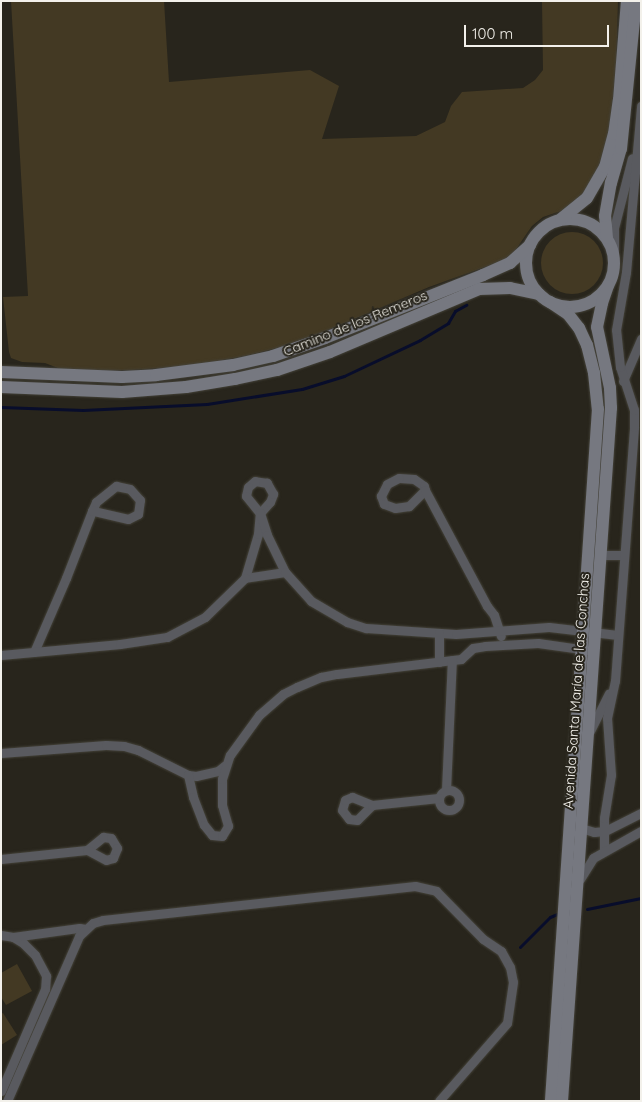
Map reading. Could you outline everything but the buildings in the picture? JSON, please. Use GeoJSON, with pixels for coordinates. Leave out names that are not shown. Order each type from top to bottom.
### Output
{"type":"FeatureCollection","features":[{"type":"Feature","properties":{"kind":"main road"},"geometry":{"type":"LineString","coordinates":[[561,219],[574,218],[587,221],[598,228],[607,238],[614,253],[615,264],[608,286],[600,296],[588,304],[576,307],[562,306],[550,302],[539,294],[531,283],[527,271],[526,258],[530,245],[542,229],[561,219],[587,198],[605,166],[614,134],[619,100],[627,1]]}},
{"type":"Feature","properties":{"kind":"main road"},"geometry":{"type":"LineString","coordinates":[[607,238],[605,216],[611,183],[621,149],[636,1]]}},
{"type":"Feature","properties":{"kind":"main road","name":"Camino de los Remeros"},"geometry":{"type":"LineString","coordinates":[[1,372],[122,377],[156,376],[233,365],[273,356],[325,338],[483,275],[510,263],[530,245]]}},
{"type":"Feature","properties":{"kind":"main road","name":"Avenida Santa María de las Conchas"},"geometry":{"type":"LineString","coordinates":[[551,1101],[587,650],[601,555],[611,408],[610,388],[597,327],[608,286]]}},
{"type":"Feature","properties":{"kind":"main road","name":"Camino de los Remeros"},"geometry":{"type":"LineString","coordinates":[[1,387],[122,392],[186,387],[235,379],[276,370],[330,352],[479,289],[510,288],[539,294]]}},
{"type":"Feature","properties":{"kind":"main road","name":"Avenida Santa María de las Conchas"},"geometry":{"type":"LineString","coordinates":[[550,302],[568,314],[583,337],[594,373],[598,409],[589,631]]}},
{"type":"Feature","properties":{"kind":"main road","name":"Avenida Santa María de las Conchas"},"geometry":{"type":"LineString","coordinates":[[562,1101],[587,738],[587,650]]}},
{"type":"Feature","properties":{"kind":"street"},"geometry":{"type":"LineString","coordinates":[[604,851],[604,818],[611,776],[607,718],[615,681],[624,556],[637,427],[637,411],[623,381],[616,330],[628,256],[641,106]]}},
{"type":"Feature","properties":{"kind":"street"},"geometry":{"type":"LineString","coordinates":[[614,253],[616,218],[630,162],[636,149]]}},
{"type":"Feature","properties":{"kind":"street"},"geometry":{"type":"LineString","coordinates":[[623,381],[641,339]]}},
{"type":"Feature","properties":{"kind":"street"},"geometry":{"type":"LineString","coordinates":[[425,490],[417,501],[401,508],[389,507],[381,500],[382,492],[387,484],[399,478],[414,479],[424,486],[487,606],[494,615],[501,632],[503,645]]}},
{"type":"Feature","properties":{"kind":"street"},"geometry":{"type":"LineString","coordinates":[[34,652],[92,511],[103,495],[116,486],[130,489],[140,500],[138,514],[128,520],[92,511]]}},
{"type":"Feature","properties":{"kind":"street"},"geometry":{"type":"LineString","coordinates":[[1,655],[153,641],[167,637],[205,617],[244,578],[258,534],[260,513],[284,572],[311,601],[346,622],[366,628],[439,633],[501,632],[550,627],[618,635]]}},
{"type":"Feature","properties":{"kind":"street"},"geometry":{"type":"LineString","coordinates":[[601,555],[624,556]]}},
{"type":"Feature","properties":{"kind":"street"},"geometry":{"type":"LineString","coordinates":[[244,578],[284,572]]}},
{"type":"Feature","properties":{"kind":"street"},"geometry":{"type":"LineString","coordinates":[[439,633],[439,662]]}},
{"type":"Feature","properties":{"kind":"street"},"geometry":{"type":"LineString","coordinates":[[472,633],[473,648]]}},
{"type":"Feature","properties":{"kind":"street"},"geometry":{"type":"LineString","coordinates":[[1,753],[79,746],[124,746],[138,750],[188,775],[196,776],[218,771],[224,766],[238,742],[258,715],[283,694],[329,676],[460,659],[473,648],[544,644],[587,650]]}},
{"type":"Feature","properties":{"kind":"street"},"geometry":{"type":"LineString","coordinates":[[372,805],[439,798],[446,790],[452,660]]}},
{"type":"Feature","properties":{"kind":"street"},"geometry":{"type":"LineString","coordinates":[[587,738],[615,681]]}},
{"type":"Feature","properties":{"kind":"street"},"geometry":{"type":"LineString","coordinates":[[188,775],[193,798],[204,825],[210,834],[218,837],[222,836],[228,826],[221,792],[224,766]]}},
{"type":"Feature","properties":{"kind":"street"},"geometry":{"type":"LineString","coordinates":[[439,798],[442,807],[446,810],[456,807],[458,797],[455,792],[446,790]]}},
{"type":"Feature","properties":{"kind":"street"},"geometry":{"type":"LineString","coordinates":[[581,828],[594,832],[605,831],[641,813]]}},
{"type":"Feature","properties":{"kind":"street"},"geometry":{"type":"LineString","coordinates":[[577,885],[585,868],[593,858],[641,831]]}},
{"type":"Feature","properties":{"kind":"street"},"geometry":{"type":"LineString","coordinates":[[1,859],[87,850]]}},
{"type":"Feature","properties":{"kind":"street"},"geometry":{"type":"LineString","coordinates":[[7,1101],[79,936],[93,923],[103,920],[405,887],[427,887],[440,894],[483,940],[507,958],[513,982],[507,1023],[438,1101]]}},
{"type":"Feature","properties":{"kind":"street"},"geometry":{"type":"LineString","coordinates":[[1,935],[13,937],[79,928],[86,929]]}},
{"type":"Feature","properties":{"kind":"street"},"geometry":{"type":"LineString","coordinates":[[1,1091],[45,989],[44,967],[23,943],[13,937]]}},
{"type":"Feature","properties":{"kind":"shaded area"},"geometry":{"type":"Polygon","coordinates":[[[11,1],[164,1],[169,82],[310,70],[339,86],[322,139],[416,136],[445,122],[451,106],[462,92],[523,88],[535,80],[543,70],[542,1],[618,1],[616,69],[609,132],[597,172],[587,191],[561,211],[543,217],[532,226],[510,258],[429,287],[300,342],[245,356],[188,366],[132,370],[63,370],[45,363],[22,362],[11,358],[9,352],[3,297],[28,296],[11,1]]]}},
{"type":"Feature","properties":{"kind":"shaded area"},"geometry":{"type":"Polygon","coordinates":[[[566,232],[578,232],[594,241],[601,251],[603,263],[601,275],[594,285],[578,294],[566,294],[555,289],[546,280],[541,269],[541,257],[546,246],[555,237],[566,232]]]}},
{"type":"Feature","properties":{"kind":"shaded area"},"geometry":{"type":"Polygon","coordinates":[[[17,964],[32,991],[6,1005],[1,997],[1,973],[17,964]]]}},
{"type":"Feature","properties":{"kind":"shaded area"},"geometry":{"type":"Polygon","coordinates":[[[3,1013],[17,1035],[1,1045],[1,1014],[3,1013]]]}},
{"type":"Feature","properties":{"kind":"waterway"},"geometry":{"type":"LineString","coordinates":[[1,407],[83,410],[207,404],[302,389],[344,376],[420,340],[448,323],[455,311],[466,305]]}},
{"type":"Feature","properties":{"kind":"waterway"},"geometry":{"type":"LineString","coordinates":[[587,909],[641,898]]}},
{"type":"Feature","properties":{"kind":"waterway"},"geometry":{"type":"LineString","coordinates":[[520,947],[550,917],[557,914]]}}]}
